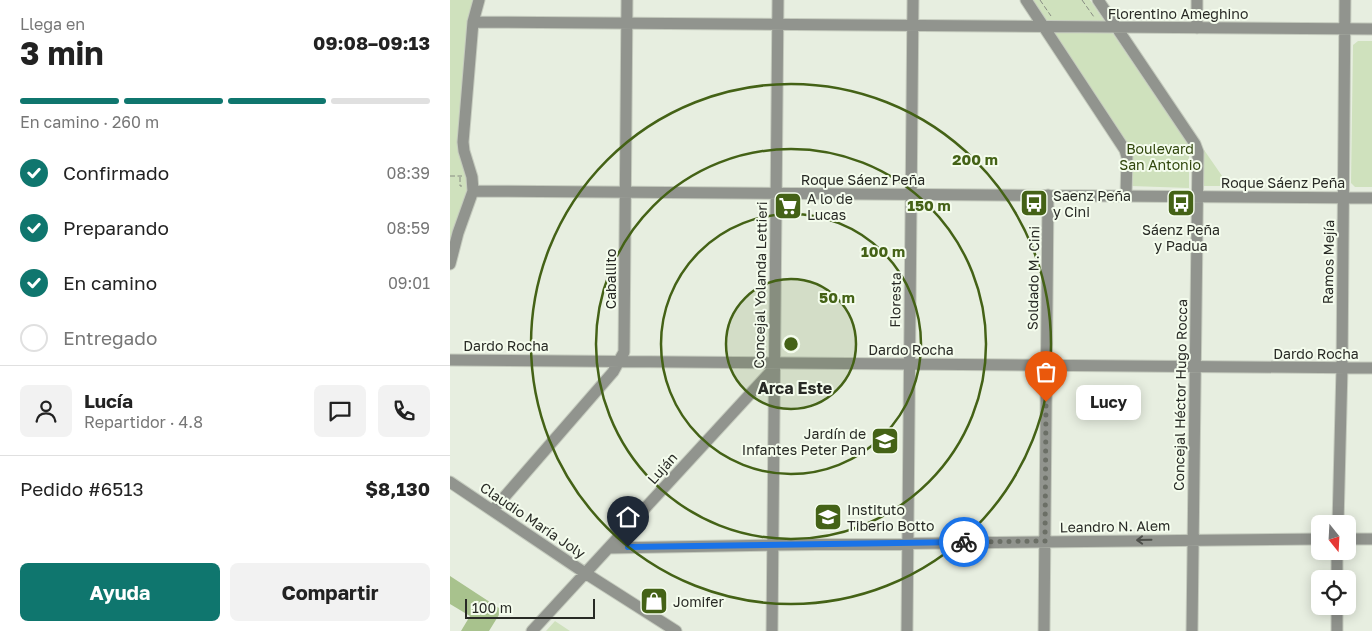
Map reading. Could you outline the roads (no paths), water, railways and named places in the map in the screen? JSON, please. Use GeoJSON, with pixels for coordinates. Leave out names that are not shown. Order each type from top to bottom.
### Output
{"type":"FeatureCollection","features":[{"type":"Feature","properties":{"kind":"street"},"geometry":{"type":"LineString","coordinates":[[450,264],[458,233],[473,191],[472,177],[463,142],[473,22],[479,0]]}},
{"type":"Feature","properties":{"kind":"street","name":"Caballito"},"geometry":{"type":"LineString","coordinates":[[493,510],[613,372],[624,352],[627,0]]}},
{"type":"Feature","properties":{"kind":"street","name":"Concejal Yolanda Lettieri"},"geometry":{"type":"LineString","coordinates":[[772,631],[778,0]]}},
{"type":"Feature","properties":{"kind":"street","name":"Floresta"},"geometry":{"type":"LineString","coordinates":[[907,631],[913,0]]}},
{"type":"Feature","properties":{"kind":"street"},"geometry":{"type":"LineString","coordinates":[[1026,0],[1125,150],[1127,157],[1126,196]]}},
{"type":"Feature","properties":{"kind":"street"},"geometry":{"type":"LineString","coordinates":[[1098,0],[1117,28]]}},
{"type":"Feature","properties":{"kind":"street"},"geometry":{"type":"LineString","coordinates":[[1197,0],[1197,28]]}},
{"type":"Feature","properties":{"kind":"street","name":"Ramos Mejía"},"geometry":{"type":"LineString","coordinates":[[1338,515],[1342,368],[1345,0]]}},
{"type":"Feature","properties":{"kind":"street","name":"Florentino Ameghino"},"geometry":{"type":"LineString","coordinates":[[473,22],[1372,29]]}},
{"type":"Feature","properties":{"kind":"street","name":"Concejal Héctor Hugo Rocca"},"geometry":{"type":"LineString","coordinates":[[1117,28],[1195,144],[1198,152],[1192,631]]}},
{"type":"Feature","properties":{"kind":"street","name":"Roque Sáenz Peña"},"geometry":{"type":"LineString","coordinates":[[473,191],[1372,198]]}},
{"type":"Feature","properties":{"kind":"street","name":"Soldado M. Cini"},"geometry":{"type":"LineString","coordinates":[[1044,631],[1048,195]]}},
{"type":"Feature","properties":{"kind":"street","name":"Dardo Rocha"},"geometry":{"type":"LineString","coordinates":[[450,360],[620,361],[774,366],[910,364],[1372,368]]}},
{"type":"Feature","properties":{"kind":"street","name":"Luján"},"geometry":{"type":"LineString","coordinates":[[532,631],[610,548],[774,366]]}},
{"type":"Feature","properties":{"kind":"street","name":"Claudio María Joly"},"geometry":{"type":"LineString","coordinates":[[450,482],[585,573],[676,631]]}},
{"type":"Feature","properties":{"kind":"street","name":"Leandro N. Alem"},"geometry":{"type":"LineString","coordinates":[[610,548],[1311,539]]}},
{"type":"Feature","properties":{"kind":"street"},"geometry":{"type":"LineString","coordinates":[[1356,539],[1372,539]]}},
{"type":"Feature","properties":{"kind":"street"},"geometry":{"type":"LineString","coordinates":[[1337,615],[1337,631]]}},
{"type":"Feature","properties":{"kind":"place","name":"Saenz Peña y Cini"},"geometry":{"type":"Point","coordinates":[1034,203]}},
{"type":"Feature","properties":{"kind":"place","name":"Sáenz Peña y Padua"},"geometry":{"type":"Point","coordinates":[1181,203]}},
{"type":"Feature","properties":{"kind":"place","name":"A lo de Lucas"},"geometry":{"type":"Point","coordinates":[788,206]}},
{"type":"Feature","properties":{"kind":"place","name":"Lucy"},"geometry":{"type":"Point","coordinates":[1046,402]}},
{"type":"Feature","properties":{"kind":"place","name":"Jardín de Infantes Peter Pan"},"geometry":{"type":"Point","coordinates":[885,441]}},
{"type":"Feature","properties":{"kind":"place","name":"Instituto Tiberio Botto"},"geometry":{"type":"Point","coordinates":[828,517]}},
{"type":"Feature","properties":{"kind":"place","name":"Jomifer"},"geometry":{"type":"Point","coordinates":[654,601]}},
{"type":"Feature","properties":{"kind":"district","name":"Arca Este"},"geometry":{"type":"Point","coordinates":[795,388]}},
{"type":"Feature","properties":{"kind":"park label","name":"Boulevard San Antonio"},"geometry":{"type":"Point","coordinates":[1160,156]}}]}
